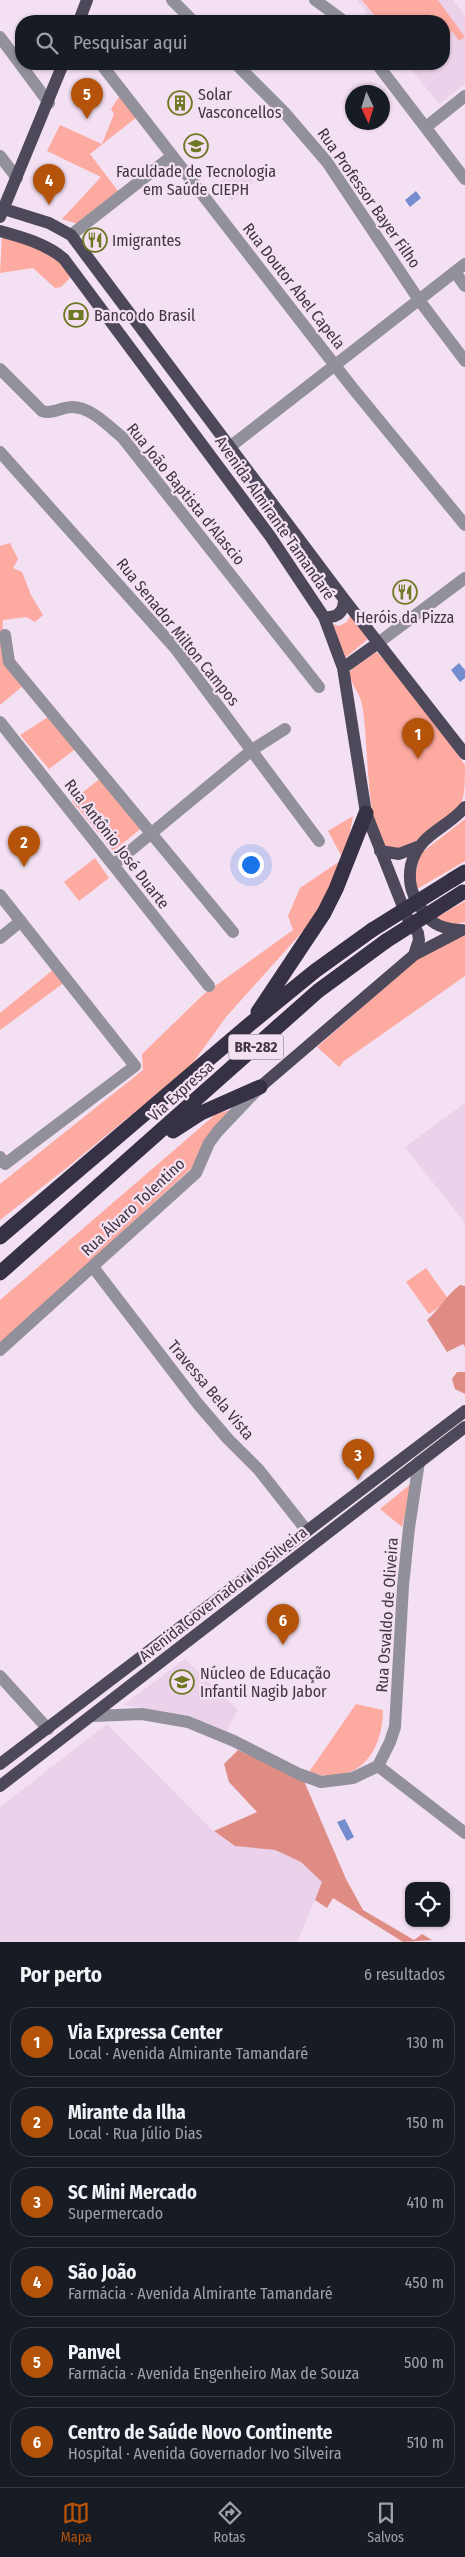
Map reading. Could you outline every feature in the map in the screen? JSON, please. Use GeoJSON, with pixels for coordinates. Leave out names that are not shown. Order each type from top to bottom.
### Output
{"type":"FeatureCollection","features":[{"type":"Feature","properties":{"kind":"highway"},"geometry":{"type":"LineString","coordinates":[[250,1024],[324,913],[336,889],[366,813]]}},
{"type":"Feature","properties":{"kind":"highway","name":"Via Expressa"},"geometry":{"type":"LineString","coordinates":[[4,1234],[250,1024],[329,960],[372,930],[465,872]]}},
{"type":"Feature","properties":{"kind":"highway","name":"Via Expressa"},"geometry":{"type":"LineString","coordinates":[[0,1273],[130,1160],[318,991],[386,941],[464,892]]}},
{"type":"Feature","properties":{"kind":"highway"},"geometry":{"type":"LineString","coordinates":[[130,1160],[202,1113],[260,1087]]}},
{"type":"Feature","properties":{"kind":"main road"},"geometry":{"type":"LineString","coordinates":[[81,15],[87,0]]}},
{"type":"Feature","properties":{"kind":"main road"},"geometry":{"type":"LineString","coordinates":[[2,213],[49,103],[61,70]]}},
{"type":"Feature","properties":{"kind":"main road","name":"Avenida Almirante Tamandaré"},"geometry":{"type":"LineString","coordinates":[[2,213],[49,224],[71,235],[344,599],[465,754]]}},
{"type":"Feature","properties":{"kind":"main road","name":"Avenida Almirante Tamandaré"},"geometry":{"type":"LineString","coordinates":[[0,231],[56,252],[66,262],[270,536],[324,617],[343,668],[366,813],[407,917],[418,933],[419,940],[414,955]]}},
{"type":"Feature","properties":{"kind":"main road"},"geometry":{"type":"LineString","coordinates":[[56,252],[71,235]]}},
{"type":"Feature","properties":{"kind":"main road"},"geometry":{"type":"LineString","coordinates":[[324,617],[332,618],[340,614],[344,607],[344,599]]}},
{"type":"Feature","properties":{"kind":"main road"},"geometry":{"type":"LineString","coordinates":[[343,668],[378,643]]}},
{"type":"Feature","properties":{"kind":"main road"},"geometry":{"type":"LineString","coordinates":[[380,851],[399,854],[417,847],[465,807]]}},
{"type":"Feature","properties":{"kind":"main road"},"geometry":{"type":"LineString","coordinates":[[417,847],[410,871],[412,893],[431,922],[444,929],[464,929]]}},
{"type":"Feature","properties":{"kind":"main road","name":"Rua Álvaro Tolentino"},"geometry":{"type":"LineString","coordinates":[[260,1087],[414,955],[464,929]]}},
{"type":"Feature","properties":{"kind":"main road","name":"Avenida Governador Ivo Silveira"},"geometry":{"type":"LineString","coordinates":[[0,1764],[465,1411]]}},
{"type":"Feature","properties":{"kind":"main road","name":"Avenida Governador Ivo Silveira"},"geometry":{"type":"LineString","coordinates":[[0,1786],[465,1427]]}},
{"type":"Feature","properties":{"kind":"street"},"geometry":{"type":"LineString","coordinates":[[172,0],[187,15]]}},
{"type":"Feature","properties":{"kind":"street"},"geometry":{"type":"LineString","coordinates":[[315,0],[336,15]]}},
{"type":"Feature","properties":{"kind":"street"},"geometry":{"type":"LineString","coordinates":[[0,37],[15,57]]}},
{"type":"Feature","properties":{"kind":"street"},"geometry":{"type":"LineString","coordinates":[[24,70],[49,103]]}},
{"type":"Feature","properties":{"kind":"street","name":"Rua Doutor Abel Capela"},"geometry":{"type":"LineString","coordinates":[[107,70],[334,366],[465,526]]}},
{"type":"Feature","properties":{"kind":"street","name":"Rua Professor Bayer Filho"},"geometry":{"type":"LineString","coordinates":[[242,70],[284,112],[327,162],[419,300],[465,360]]}},
{"type":"Feature","properties":{"kind":"street"},"geometry":{"type":"LineString","coordinates":[[382,70],[465,179]]}},
{"type":"Feature","properties":{"kind":"street"},"geometry":{"type":"LineString","coordinates":[[426,128],[465,96]]}},
{"type":"Feature","properties":{"kind":"street"},"geometry":{"type":"LineString","coordinates":[[0,156],[17,178]]}},
{"type":"Feature","properties":{"kind":"street"},"geometry":{"type":"LineString","coordinates":[[71,235],[172,156]]}},
{"type":"Feature","properties":{"kind":"street"},"geometry":{"type":"LineString","coordinates":[[231,446],[460,268],[465,286]]}},
{"type":"Feature","properties":{"kind":"street","name":"Rua João Baptista d'Alascio"},"geometry":{"type":"LineString","coordinates":[[0,369],[42,411],[49,412],[68,408],[81,408],[104,422],[122,437],[320,687]]}},
{"type":"Feature","properties":{"kind":"street","name":"Rua Senador Milton Campos"},"geometry":{"type":"LineString","coordinates":[[0,452],[174,648],[252,750],[318,841]]}},
{"type":"Feature","properties":{"kind":"street"},"geometry":{"type":"LineString","coordinates":[[378,643],[465,578]]}},
{"type":"Feature","properties":{"kind":"street"},"geometry":{"type":"LineString","coordinates":[[5,635],[9,662],[233,932]]}},
{"type":"Feature","properties":{"kind":"street","name":"Rua Antônio José Duarte"},"geometry":{"type":"LineString","coordinates":[[0,722],[209,986]]}},
{"type":"Feature","properties":{"kind":"street"},"geometry":{"type":"LineString","coordinates":[[113,865],[252,750],[285,729]]}},
{"type":"Feature","properties":{"kind":"street"},"geometry":{"type":"LineString","coordinates":[[0,895],[135,1066],[2,1161]]}},
{"type":"Feature","properties":{"kind":"street"},"geometry":{"type":"LineString","coordinates":[[0,938],[21,921]]}},
{"type":"Feature","properties":{"kind":"street","name":"Rua Álvaro Tolentino"},"geometry":{"type":"LineString","coordinates":[[0,1350],[196,1173],[218,1131],[260,1087]]}},
{"type":"Feature","properties":{"kind":"street","name":"Travessa Bela Vista"},"geometry":{"type":"LineString","coordinates":[[93,1267],[198,1404],[259,1470],[307,1531]]}},
{"type":"Feature","properties":{"kind":"street","name":"Rua Osvaldo de Oliveira"},"geometry":{"type":"LineString","coordinates":[[378,1766],[395,1727],[407,1547],[419,1462]]}},
{"type":"Feature","properties":{"kind":"street"},"geometry":{"type":"LineString","coordinates":[[0,1676],[48,1729]]}},
{"type":"Feature","properties":{"kind":"street"},"geometry":{"type":"LineString","coordinates":[[93,1716],[142,1714],[188,1722],[234,1741],[299,1774],[321,1782],[353,1778],[378,1766],[465,1833]]}},
{"type":"Feature","properties":{"kind":"shaded area"},"geometry":{"type":"Polygon","coordinates":[[[357,0],[453,0],[465,15],[465,84],[439,104],[412,70],[450,70],[450,15],[363,15],[367,12],[357,0]]]}},
{"type":"Feature","properties":{"kind":"shaded area"},"geometry":{"type":"Polygon","coordinates":[[[362,0],[438,0],[449,15],[374,15],[362,0]]]}},
{"type":"Feature","properties":{"kind":"shaded area"},"geometry":{"type":"Polygon","coordinates":[[[450,16],[465,37],[459,41],[451,30],[450,43],[450,16]]]}},
{"type":"Feature","properties":{"kind":"shaded area"},"geometry":{"type":"Polygon","coordinates":[[[121,94],[137,117],[90,154],[118,191],[78,224],[62,219],[101,177],[47,151],[60,125],[102,144],[114,114],[111,109],[121,94]]]}},
{"type":"Feature","properties":{"kind":"shaded area"},"geometry":{"type":"Polygon","coordinates":[[[241,166],[254,183],[231,201],[217,184],[241,166]]]}},
{"type":"Feature","properties":{"kind":"shaded area"},"geometry":{"type":"Polygon","coordinates":[[[2,236],[32,246],[51,255],[59,261],[70,278],[61,287],[55,288],[33,268],[0,273],[2,236]]]}},
{"type":"Feature","properties":{"kind":"shaded area"},"geometry":{"type":"Polygon","coordinates":[[[10,543],[18,559],[13,568],[22,572],[31,595],[43,615],[35,622],[26,617],[3,620],[2,642],[30,680],[0,705],[0,546],[10,543]]]}},
{"type":"Feature","properties":{"kind":"shaded area"},"geometry":{"type":"Polygon","coordinates":[[[350,616],[368,639],[345,658],[333,624],[339,626],[347,622],[350,616]]]}},
{"type":"Feature","properties":{"kind":"shaded area"},"geometry":{"type":"Polygon","coordinates":[[[376,652],[422,706],[465,766],[464,793],[460,807],[407,849],[386,848],[379,837],[371,802],[362,705],[349,674],[352,669],[376,652]]]}},
{"type":"Feature","properties":{"kind":"shaded area"},"geometry":{"type":"Polygon","coordinates":[[[48,717],[78,747],[49,769],[20,735],[48,717]]]}},
{"type":"Feature","properties":{"kind":"shaded area"},"geometry":{"type":"Polygon","coordinates":[[[102,777],[143,827],[113,851],[72,801],[102,777]]]}},
{"type":"Feature","properties":{"kind":"shaded area"},"geometry":{"type":"Polygon","coordinates":[[[353,816],[345,860],[312,921],[226,1017],[190,1067],[0,1220],[0,1184],[143,1070],[142,1054],[204,994],[293,930],[288,916],[300,888],[343,859],[328,831],[353,816]]]}},
{"type":"Feature","properties":{"kind":"shaded area"},"geometry":{"type":"Polygon","coordinates":[[[465,819],[465,861],[417,889],[414,881],[420,854],[465,819]]]}},
{"type":"Feature","properties":{"kind":"shaded area"},"geometry":{"type":"Polygon","coordinates":[[[95,858],[109,878],[79,901],[64,882],[95,858]]]}},
{"type":"Feature","properties":{"kind":"shaded area"},"geometry":{"type":"Polygon","coordinates":[[[465,901],[465,922],[449,926],[434,919],[465,901]]]}},
{"type":"Feature","properties":{"kind":"shaded area"},"geometry":{"type":"Polygon","coordinates":[[[465,935],[465,976],[344,1061],[339,1067],[317,1047],[423,954],[465,935]]]}},
{"type":"Feature","properties":{"kind":"shaded area"},"geometry":{"type":"Polygon","coordinates":[[[54,969],[65,982],[0,1030],[0,1013],[54,969]]]}},
{"type":"Feature","properties":{"kind":"shaded area"},"geometry":{"type":"Polygon","coordinates":[[[465,1103],[465,1223],[405,1147],[465,1103]]]}},
{"type":"Feature","properties":{"kind":"shaded area"},"geometry":{"type":"Polygon","coordinates":[[[230,1110],[212,1132],[197,1163],[0,1344],[0,1300],[216,1114],[230,1110]]]}},
{"type":"Feature","properties":{"kind":"shaded area"},"geometry":{"type":"Polygon","coordinates":[[[426,1268],[449,1300],[429,1314],[406,1282],[426,1268]]]}},
{"type":"Feature","properties":{"kind":"shaded area"},"geometry":{"type":"Polygon","coordinates":[[[460,1285],[465,1286],[465,1347],[463,1344],[447,1352],[427,1320],[460,1285]]]}},
{"type":"Feature","properties":{"kind":"shaded area"},"geometry":{"type":"Polygon","coordinates":[[[457,1372],[465,1372],[465,1394],[455,1389],[452,1379],[457,1372]]]}},
{"type":"Feature","properties":{"kind":"shaded area"},"geometry":{"type":"Polygon","coordinates":[[[413,1482],[402,1527],[380,1509],[413,1482]]]}},
{"type":"Feature","properties":{"kind":"shaded area","name":"Núcleo de Educação Infantil Nagib Jabor"},"geometry":{"type":"Polygon","coordinates":[[[185,1659],[238,1710],[226,1731],[187,1715],[123,1705],[185,1659]]]}},
{"type":"Feature","properties":{"kind":"shaded area"},"geometry":{"type":"Polygon","coordinates":[[[356,1704],[383,1710],[382,1726],[372,1753],[363,1764],[353,1771],[340,1775],[325,1776],[309,1772],[356,1704]]]}},
{"type":"Feature","properties":{"kind":"shaded area"},"geometry":{"type":"Polygon","coordinates":[[[107,1724],[211,1829],[235,1846],[275,1850],[301,1862],[323,1882],[297,1942],[0,1942],[0,1807],[107,1724]]]}},
{"type":"Feature","properties":{"kind":"shaded area"},"geometry":{"type":"Polygon","coordinates":[[[238,1750],[304,1781],[346,1879],[363,1910],[414,1940],[422,1934],[432,1940],[403,1942],[333,1898],[327,1908],[315,1900],[322,1882],[301,1862],[275,1850],[235,1846],[214,1831],[257,1812],[229,1782],[224,1764],[238,1750]]]}},
{"type":"Feature","properties":{"kind":"water"},"geometry":{"type":"Polygon","coordinates":[[[416,191],[421,198],[410,207],[405,200],[416,191]]]}},
{"type":"Feature","properties":{"kind":"water"},"geometry":{"type":"Polygon","coordinates":[[[459,663],[465,670],[465,678],[460,682],[451,670],[459,663]]]}},
{"type":"Feature","properties":{"kind":"water"},"geometry":{"type":"Polygon","coordinates":[[[345,1819],[354,1837],[347,1841],[337,1822],[345,1819]]]}},
{"type":"Feature","properties":{"kind":"place","name":"Solar Vasconcellos"},"geometry":{"type":"Point","coordinates":[180,103]}},
{"type":"Feature","properties":{"kind":"place","name":"Panvel"},"geometry":{"type":"Point","coordinates":[87,119]}},
{"type":"Feature","properties":{"kind":"place","name":"Faculdade de Tecnologia em Saúde CIEPH"},"geometry":{"type":"Point","coordinates":[196,146]}},
{"type":"Feature","properties":{"kind":"place","name":"São João"},"geometry":{"type":"Point","coordinates":[49,205]}},
{"type":"Feature","properties":{"kind":"place","name":"Imigrantes"},"geometry":{"type":"Point","coordinates":[95,240]}},
{"type":"Feature","properties":{"kind":"place","name":"Banco do Brasil"},"geometry":{"type":"Point","coordinates":[76,315]}},
{"type":"Feature","properties":{"kind":"place","name":"Heróis da Pizza"},"geometry":{"type":"Point","coordinates":[405,592]}},
{"type":"Feature","properties":{"kind":"place","name":"Via Expressa Center"},"geometry":{"type":"Point","coordinates":[418,759]}},
{"type":"Feature","properties":{"kind":"place","name":"Mirante da Ilha"},"geometry":{"type":"Point","coordinates":[24,867]}},
{"type":"Feature","properties":{"kind":"place","name":"SC Mini Mercado"},"geometry":{"type":"Point","coordinates":[358,1480]}},
{"type":"Feature","properties":{"kind":"place","name":"Centro de Saúde Novo Continente"},"geometry":{"type":"Point","coordinates":[283,1645]}},
{"type":"Feature","properties":{"kind":"place","name":"Núcleo de Educação Infantil Nagib Jabor"},"geometry":{"type":"Point","coordinates":[182,1682]}}]}
